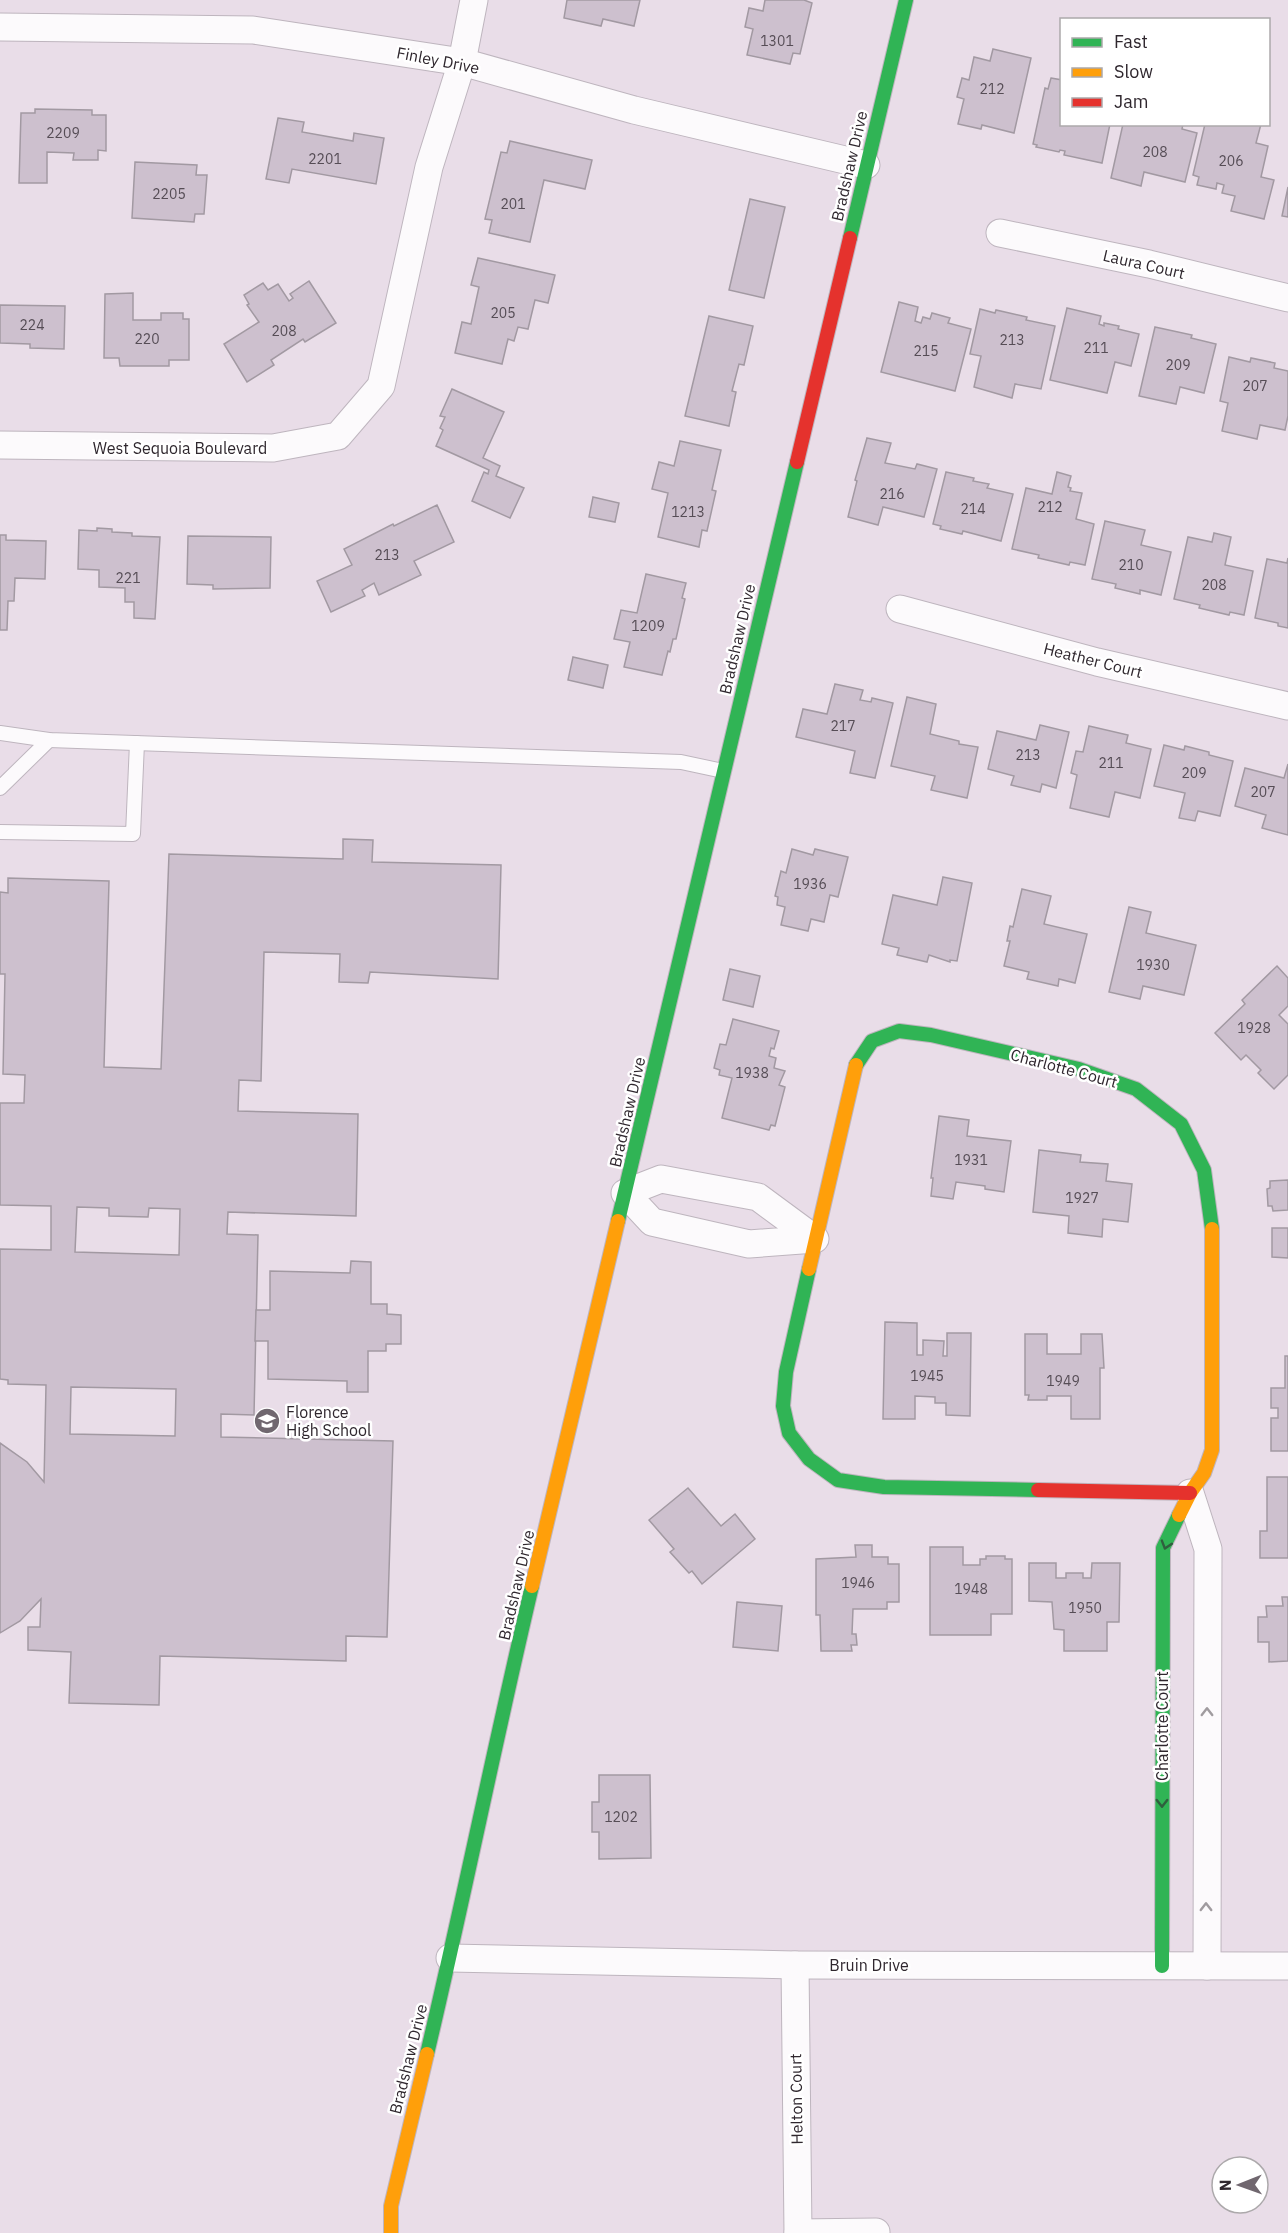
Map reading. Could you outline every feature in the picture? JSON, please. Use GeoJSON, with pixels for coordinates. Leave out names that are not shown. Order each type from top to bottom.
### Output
{"type":"FeatureCollection","features":[{"type":"Feature","properties":{"kind":"street","name":"West Sequoia Boulevard"},"geometry":{"type":"LineString","coordinates":[[0,445],[273,448],[338,436],[381,386],[429,167],[462,62],[474,0]]}},
{"type":"Feature","properties":{"kind":"street","name":"Bradshaw Drive"},"geometry":{"type":"LineString","coordinates":[[391,2233],[391,2206],[450,1958],[496,1739],[906,0]]}},
{"type":"Feature","properties":{"kind":"street","name":"Finley Drive"},"geometry":{"type":"LineString","coordinates":[[0,27],[253,30],[462,62],[634,110],[867,165]]}},
{"type":"Feature","properties":{"kind":"street","name":"Laura Court"},"geometry":{"type":"LineString","coordinates":[[1000,233],[1149,264],[1288,298]]}},
{"type":"Feature","properties":{"kind":"street","name":"Heather Court"},"geometry":{"type":"LineString","coordinates":[[900,609],[1097,662],[1288,706]]}},
{"type":"Feature","properties":{"kind":"street","name":"Charlotte Court"},"geometry":{"type":"LineString","coordinates":[[1162,1966],[1163,1548],[1190,1492],[1204,1473],[1212,1450],[1212,1223],[1204,1170],[1181,1124],[1136,1089],[1079,1069],[931,1035],[899,1031],[872,1041],[856,1065],[786,1372],[783,1406],[789,1433],[808,1459],[838,1480],[884,1487],[1190,1492]]}},
{"type":"Feature","properties":{"kind":"street"},"geometry":{"type":"LineString","coordinates":[[661,1179],[758,1197],[815,1239],[749,1244],[652,1222],[626,1193],[661,1179]]}},
{"type":"Feature","properties":{"kind":"street"},"geometry":{"type":"LineString","coordinates":[[1190,1492],[1208,1549],[1207,1966]]}},
{"type":"Feature","properties":{"kind":"street","name":"Bruin Drive"},"geometry":{"type":"LineString","coordinates":[[450,1958],[795,1965],[1288,1966]]}},
{"type":"Feature","properties":{"kind":"street","name":"Helton Court"},"geometry":{"type":"LineString","coordinates":[[795,1965],[798,2233]]}},
{"type":"Feature","properties":{"kind":"street"},"geometry":{"type":"LineString","coordinates":[[798,2233],[876,2232]]}},
{"type":"Feature","properties":{"kind":"lane"},"geometry":{"type":"LineString","coordinates":[[0,733],[49,740],[681,762],[723,771]]}},
{"type":"Feature","properties":{"kind":"lane"},"geometry":{"type":"LineString","coordinates":[[0,788],[49,740]]}},
{"type":"Feature","properties":{"kind":"lane"},"geometry":{"type":"LineString","coordinates":[[0,832],[133,834],[137,743]]}},
{"type":"Feature","properties":{"kind":"building"},"geometry":{"type":"Polygon","coordinates":[[[567,0],[640,0],[634,26],[603,19],[601,26],[564,18],[567,0]]]}},
{"type":"Feature","properties":{"kind":"building"},"geometry":{"type":"Polygon","coordinates":[[[765,0],[804,0],[812,3],[800,54],[793,53],[790,64],[747,55],[753,29],[745,27],[749,8],[763,11],[765,0]]]}},
{"type":"Feature","properties":{"kind":"building"},"geometry":{"type":"Polygon","coordinates":[[[993,49],[1031,58],[1014,133],[982,125],[981,129],[958,124],[964,99],[957,97],[962,78],[969,80],[974,57],[990,61],[993,49]]]}},
{"type":"Feature","properties":{"kind":"building"},"geometry":{"type":"Polygon","coordinates":[[[1051,78],[1060,80],[1060,126],[1110,126],[1102,163],[1064,155],[1065,151],[1060,150],[1059,152],[1036,147],[1037,145],[1033,144],[1045,88],[1048,89],[1051,78]]]}},
{"type":"Feature","properties":{"kind":"building"},"geometry":{"type":"Polygon","coordinates":[[[35,109],[92,110],[92,115],[106,115],[106,151],[98,150],[98,160],[73,160],[74,153],[47,152],[47,183],[19,183],[21,113],[35,113],[35,109]]]}},
{"type":"Feature","properties":{"kind":"building"},"geometry":{"type":"Polygon","coordinates":[[[278,118],[304,122],[302,132],[353,141],[354,133],[384,138],[376,184],[292,169],[289,183],[266,179],[278,118]]]}},
{"type":"Feature","properties":{"kind":"building"},"geometry":{"type":"Polygon","coordinates":[[[1123,126],[1183,126],[1182,129],[1197,133],[1185,182],[1144,172],[1141,186],[1111,178],[1123,126]]]}},
{"type":"Feature","properties":{"kind":"building"},"geometry":{"type":"Polygon","coordinates":[[[1205,126],[1260,126],[1256,143],[1268,146],[1261,177],[1274,180],[1264,219],[1231,211],[1235,196],[1222,193],[1224,185],[1217,183],[1216,189],[1197,185],[1199,177],[1193,175],[1205,126]]]}},
{"type":"Feature","properties":{"kind":"building"},"geometry":{"type":"Polygon","coordinates":[[[510,141],[592,160],[585,189],[544,180],[530,242],[489,233],[492,220],[485,219],[501,152],[507,153],[510,141]]]}},
{"type":"Feature","properties":{"kind":"building"},"geometry":{"type":"Polygon","coordinates":[[[135,162],[197,165],[196,175],[207,175],[204,214],[195,214],[194,222],[132,218],[135,162]]]}},
{"type":"Feature","properties":{"kind":"building"},"geometry":{"type":"Polygon","coordinates":[[[1288,187],[1288,217],[1282,216],[1288,187]]]}},
{"type":"Feature","properties":{"kind":"building"},"geometry":{"type":"Polygon","coordinates":[[[750,199],[785,207],[764,298],[729,290],[750,199]]]}},
{"type":"Feature","properties":{"kind":"building"},"geometry":{"type":"Polygon","coordinates":[[[478,258],[555,275],[548,303],[535,300],[528,329],[518,327],[514,341],[508,339],[502,364],[455,353],[462,322],[471,324],[479,287],[471,285],[478,258]]]}},
{"type":"Feature","properties":{"kind":"building"},"geometry":{"type":"Polygon","coordinates":[[[309,281],[336,323],[305,342],[303,339],[271,360],[274,365],[247,382],[224,344],[259,322],[247,305],[249,304],[244,295],[263,283],[268,290],[278,284],[289,301],[293,298],[290,294],[309,281]]]}},
{"type":"Feature","properties":{"kind":"building"},"geometry":{"type":"Polygon","coordinates":[[[133,293],[133,320],[161,320],[161,313],[183,313],[183,319],[189,319],[189,360],[169,360],[169,366],[120,366],[119,358],[104,358],[105,294],[133,293]]]}},
{"type":"Feature","properties":{"kind":"building"},"geometry":{"type":"Polygon","coordinates":[[[899,302],[918,307],[915,321],[921,323],[923,317],[930,319],[932,313],[950,318],[948,323],[971,329],[955,391],[881,372],[899,302]]]}},
{"type":"Feature","properties":{"kind":"building"},"geometry":{"type":"Polygon","coordinates":[[[0,305],[65,306],[64,349],[30,348],[30,344],[0,343],[0,305]]]}},
{"type":"Feature","properties":{"kind":"building"},"geometry":{"type":"Polygon","coordinates":[[[1067,308],[1101,316],[1099,324],[1104,326],[1104,323],[1119,326],[1118,329],[1139,334],[1131,366],[1115,362],[1107,393],[1050,380],[1067,308]]]}},
{"type":"Feature","properties":{"kind":"building"},"geometry":{"type":"Polygon","coordinates":[[[980,309],[1027,317],[1026,320],[1055,326],[1041,389],[1015,384],[1012,398],[974,387],[981,356],[970,354],[980,309]]]}},
{"type":"Feature","properties":{"kind":"building"},"geometry":{"type":"Polygon","coordinates":[[[709,316],[753,326],[744,365],[739,364],[732,391],[736,392],[729,426],[685,416],[709,316]]]}},
{"type":"Feature","properties":{"kind":"building"},"geometry":{"type":"Polygon","coordinates":[[[1155,327],[1192,335],[1191,338],[1216,344],[1204,393],[1180,387],[1176,404],[1139,396],[1155,327]]]}},
{"type":"Feature","properties":{"kind":"building"},"geometry":{"type":"Polygon","coordinates":[[[1229,357],[1250,362],[1251,358],[1275,363],[1274,368],[1288,371],[1288,416],[1285,430],[1260,425],[1257,439],[1222,431],[1228,403],[1220,401],[1229,357]]]}},
{"type":"Feature","properties":{"kind":"building"},"geometry":{"type":"Polygon","coordinates":[[[452,389],[504,412],[483,458],[500,466],[496,476],[524,488],[510,518],[472,501],[484,472],[488,474],[489,470],[436,446],[443,430],[440,428],[445,417],[440,416],[452,389]]]}},
{"type":"Feature","properties":{"kind":"building"},"geometry":{"type":"Polygon","coordinates":[[[867,438],[891,443],[885,463],[915,469],[917,464],[937,469],[924,517],[883,507],[878,525],[848,517],[857,481],[855,480],[867,438]]]}},
{"type":"Feature","properties":{"kind":"building"},"geometry":{"type":"Polygon","coordinates":[[[680,441],[721,450],[712,490],[716,491],[707,531],[702,530],[699,547],[658,537],[668,493],[652,489],[659,462],[674,466],[680,441]]]}},
{"type":"Feature","properties":{"kind":"building"},"geometry":{"type":"Polygon","coordinates":[[[946,472],[974,478],[973,481],[989,484],[987,488],[1013,494],[1001,541],[963,531],[962,534],[940,529],[941,526],[933,524],[946,472]]]}},
{"type":"Feature","properties":{"kind":"building"},"geometry":{"type":"Polygon","coordinates":[[[1057,472],[1071,476],[1068,487],[1071,488],[1070,491],[1082,493],[1076,519],[1094,524],[1085,565],[1070,562],[1069,565],[1012,549],[1026,488],[1052,494],[1057,472]]]}},
{"type":"Feature","properties":{"kind":"building"},"geometry":{"type":"Polygon","coordinates":[[[593,497],[619,503],[615,522],[589,517],[593,497]]]}},
{"type":"Feature","properties":{"kind":"building"},"geometry":{"type":"Polygon","coordinates":[[[437,505],[454,542],[414,561],[421,575],[379,595],[374,583],[362,590],[365,596],[331,612],[317,581],[352,565],[344,549],[437,505]]]}},
{"type":"Feature","properties":{"kind":"building"},"geometry":{"type":"Polygon","coordinates":[[[1105,521],[1145,530],[1141,545],[1171,552],[1161,595],[1140,590],[1140,594],[1115,588],[1116,584],[1092,579],[1105,521]]]}},
{"type":"Feature","properties":{"kind":"building"},"geometry":{"type":"Polygon","coordinates":[[[97,528],[112,529],[112,532],[132,533],[132,536],[160,537],[155,619],[134,618],[134,602],[125,602],[125,588],[99,587],[99,570],[78,569],[79,530],[97,531],[97,528]]]}},
{"type":"Feature","properties":{"kind":"building"},"geometry":{"type":"Polygon","coordinates":[[[1214,533],[1231,537],[1225,565],[1253,571],[1244,615],[1230,612],[1229,615],[1174,599],[1188,537],[1212,542],[1214,533]]]}},
{"type":"Feature","properties":{"kind":"building"},"geometry":{"type":"Polygon","coordinates":[[[0,535],[6,535],[6,540],[46,541],[45,579],[15,578],[14,601],[8,601],[7,630],[0,630],[0,535]]]}},
{"type":"Feature","properties":{"kind":"building"},"geometry":{"type":"Polygon","coordinates":[[[188,536],[271,537],[270,588],[213,589],[213,585],[187,584],[188,536]]]}},
{"type":"Feature","properties":{"kind":"building"},"geometry":{"type":"Polygon","coordinates":[[[1288,558],[1288,628],[1278,626],[1278,623],[1255,618],[1267,559],[1287,563],[1288,558]]]}},
{"type":"Feature","properties":{"kind":"building"},"geometry":{"type":"Polygon","coordinates":[[[646,574],[686,583],[682,598],[685,599],[676,639],[673,639],[670,652],[668,651],[662,675],[624,667],[630,642],[614,639],[621,610],[637,613],[646,574]]]}},
{"type":"Feature","properties":{"kind":"building"},"geometry":{"type":"Polygon","coordinates":[[[573,657],[608,665],[603,688],[568,680],[573,657]]]}},
{"type":"Feature","properties":{"kind":"building"},"geometry":{"type":"Polygon","coordinates":[[[835,684],[863,690],[860,700],[871,702],[872,698],[893,703],[875,778],[850,773],[855,751],[796,737],[803,709],[827,714],[835,684]]]}},
{"type":"Feature","properties":{"kind":"building"},"geometry":{"type":"Polygon","coordinates":[[[907,697],[936,704],[930,734],[959,741],[959,744],[978,747],[967,798],[931,790],[935,776],[891,766],[907,697]]]}},
{"type":"Feature","properties":{"kind":"building"},"geometry":{"type":"Polygon","coordinates":[[[1040,725],[1069,732],[1056,788],[1042,784],[1040,792],[1011,785],[1014,776],[988,769],[997,731],[1036,740],[1040,725]]]}},
{"type":"Feature","properties":{"kind":"building"},"geometry":{"type":"Polygon","coordinates":[[[1089,726],[1128,735],[1126,743],[1151,749],[1140,798],[1115,792],[1109,817],[1070,808],[1077,775],[1071,773],[1076,751],[1083,752],[1089,726]]]}},
{"type":"Feature","properties":{"kind":"building"},"geometry":{"type":"Polygon","coordinates":[[[1164,745],[1184,750],[1185,746],[1233,761],[1220,816],[1198,811],[1195,821],[1179,818],[1185,793],[1154,786],[1164,745]]]}},
{"type":"Feature","properties":{"kind":"building"},"geometry":{"type":"Polygon","coordinates":[[[1288,764],[1288,835],[1262,828],[1266,815],[1235,806],[1245,768],[1284,778],[1288,764]]]}},
{"type":"Feature","properties":{"kind":"building"},"geometry":{"type":"Polygon","coordinates":[[[343,839],[373,840],[372,862],[501,865],[498,979],[370,972],[368,983],[339,982],[340,954],[264,952],[261,1081],[239,1080],[238,1111],[358,1114],[356,1216],[228,1212],[227,1234],[258,1235],[254,1415],[221,1414],[221,1437],[393,1441],[387,1637],[346,1636],[346,1661],[160,1656],[159,1705],[69,1703],[71,1652],[28,1650],[28,1627],[40,1627],[41,1599],[20,1621],[0,1633],[0,1443],[27,1462],[44,1482],[46,1385],[8,1384],[8,1380],[0,1379],[0,1249],[51,1250],[51,1206],[0,1205],[0,1103],[24,1103],[25,1075],[3,1074],[5,974],[0,974],[0,892],[8,893],[8,878],[109,881],[104,1067],[161,1069],[169,854],[343,859],[343,839]],[[77,1207],[75,1252],[179,1255],[180,1209],[149,1208],[148,1217],[109,1216],[109,1208],[77,1207]],[[71,1387],[70,1434],[175,1436],[176,1389],[71,1387]]]}},
{"type":"Feature","properties":{"kind":"building"},"geometry":{"type":"Polygon","coordinates":[[[792,849],[813,855],[815,849],[848,857],[838,897],[830,895],[824,922],[811,919],[808,931],[781,925],[785,907],[777,905],[778,897],[775,896],[781,871],[786,873],[792,849]]]}},
{"type":"Feature","properties":{"kind":"building"},"geometry":{"type":"Polygon","coordinates":[[[943,877],[972,883],[957,961],[950,960],[950,962],[929,955],[927,962],[897,955],[899,948],[882,944],[893,895],[937,905],[943,877]]]}},
{"type":"Feature","properties":{"kind":"building"},"geometry":{"type":"Polygon","coordinates":[[[1022,889],[1051,896],[1044,924],[1087,934],[1075,983],[1059,979],[1058,986],[1027,979],[1029,972],[1004,966],[1010,941],[1007,941],[1010,926],[1013,927],[1022,889]]]}},
{"type":"Feature","properties":{"kind":"building"},"geometry":{"type":"Polygon","coordinates":[[[1129,907],[1151,912],[1146,933],[1196,945],[1184,995],[1143,986],[1140,999],[1109,992],[1129,907]]]}},
{"type":"Feature","properties":{"kind":"building"},"geometry":{"type":"Polygon","coordinates":[[[1277,966],[1288,978],[1288,1006],[1279,1015],[1288,1024],[1288,1075],[1274,1089],[1258,1073],[1261,1070],[1246,1055],[1241,1060],[1215,1033],[1245,1004],[1242,1000],[1277,966]]]}},
{"type":"Feature","properties":{"kind":"building"},"geometry":{"type":"Polygon","coordinates":[[[730,969],[760,976],[753,1007],[723,1000],[730,969]]]}},
{"type":"Feature","properties":{"kind":"building"},"geometry":{"type":"Polygon","coordinates":[[[733,1019],[779,1031],[774,1049],[771,1048],[769,1056],[776,1058],[774,1068],[785,1071],[779,1085],[785,1087],[775,1126],[771,1125],[769,1130],[722,1118],[732,1078],[719,1075],[720,1070],[714,1068],[720,1044],[726,1045],[733,1019]]]}},
{"type":"Feature","properties":{"kind":"building"},"geometry":{"type":"Polygon","coordinates":[[[939,1116],[969,1120],[967,1136],[1011,1141],[1004,1192],[985,1189],[985,1186],[956,1182],[953,1199],[931,1196],[939,1116]]]}},
{"type":"Feature","properties":{"kind":"building"},"geometry":{"type":"Polygon","coordinates":[[[1039,1150],[1081,1155],[1080,1162],[1108,1164],[1106,1181],[1132,1184],[1128,1222],[1103,1219],[1102,1237],[1068,1233],[1069,1216],[1033,1212],[1039,1150]]]}},
{"type":"Feature","properties":{"kind":"building"},"geometry":{"type":"Polygon","coordinates":[[[1288,1180],[1288,1210],[1273,1211],[1272,1206],[1268,1206],[1267,1189],[1270,1188],[1270,1181],[1288,1180]]]}},
{"type":"Feature","properties":{"kind":"building"},"geometry":{"type":"Polygon","coordinates":[[[1272,1228],[1288,1228],[1288,1258],[1272,1257],[1272,1228]]]}},
{"type":"Feature","properties":{"kind":"building"},"geometry":{"type":"Polygon","coordinates":[[[351,1261],[371,1262],[371,1304],[387,1304],[387,1314],[401,1315],[401,1344],[386,1344],[386,1351],[368,1351],[368,1392],[347,1392],[347,1381],[268,1379],[268,1341],[255,1341],[256,1310],[270,1310],[270,1271],[350,1273],[351,1261]]]}},
{"type":"Feature","properties":{"kind":"building"},"geometry":{"type":"Polygon","coordinates":[[[885,1322],[917,1323],[917,1355],[923,1355],[923,1340],[944,1341],[943,1356],[947,1356],[947,1333],[971,1333],[970,1416],[946,1415],[946,1403],[935,1403],[935,1397],[915,1396],[915,1419],[883,1419],[885,1322]]]}},
{"type":"Feature","properties":{"kind":"building"},"geometry":{"type":"Polygon","coordinates":[[[1025,1334],[1047,1334],[1047,1354],[1081,1354],[1081,1334],[1102,1334],[1104,1368],[1100,1368],[1100,1419],[1071,1419],[1071,1396],[1047,1396],[1047,1400],[1028,1400],[1029,1395],[1025,1395],[1025,1334]]]}},
{"type":"Feature","properties":{"kind":"building"},"geometry":{"type":"Polygon","coordinates":[[[1285,1356],[1288,1356],[1288,1451],[1271,1451],[1271,1418],[1278,1418],[1278,1408],[1271,1408],[1271,1388],[1285,1388],[1285,1356]]]}},
{"type":"Feature","properties":{"kind":"building"},"geometry":{"type":"Polygon","coordinates":[[[1267,1477],[1288,1477],[1288,1558],[1260,1558],[1260,1531],[1267,1531],[1267,1477]]]}},
{"type":"Feature","properties":{"kind":"building"},"geometry":{"type":"Polygon","coordinates":[[[688,1488],[721,1526],[735,1514],[755,1539],[702,1584],[692,1571],[689,1573],[670,1552],[674,1549],[649,1520],[688,1488]]]}},
{"type":"Feature","properties":{"kind":"building"},"geometry":{"type":"Polygon","coordinates":[[[855,1545],[872,1545],[872,1557],[888,1557],[888,1564],[899,1564],[899,1602],[887,1602],[887,1609],[853,1609],[852,1634],[856,1634],[857,1645],[851,1645],[852,1651],[821,1651],[820,1615],[816,1615],[816,1559],[856,1557],[855,1545]]]}},
{"type":"Feature","properties":{"kind":"building"},"geometry":{"type":"Polygon","coordinates":[[[930,1547],[963,1547],[963,1565],[980,1565],[980,1559],[986,1559],[986,1556],[1005,1556],[1005,1559],[1012,1559],[1012,1614],[991,1614],[991,1635],[930,1635],[930,1547]]]}},
{"type":"Feature","properties":{"kind":"building"},"geometry":{"type":"Polygon","coordinates":[[[1029,1563],[1056,1563],[1056,1578],[1066,1578],[1066,1573],[1083,1573],[1083,1578],[1091,1578],[1092,1563],[1120,1563],[1119,1622],[1107,1622],[1107,1651],[1064,1651],[1064,1630],[1054,1629],[1052,1602],[1029,1601],[1029,1563]]]}},
{"type":"Feature","properties":{"kind":"building"},"geometry":{"type":"Polygon","coordinates":[[[1282,1597],[1288,1597],[1288,1661],[1269,1662],[1269,1642],[1258,1642],[1258,1617],[1267,1617],[1266,1606],[1283,1606],[1282,1597]]]}},
{"type":"Feature","properties":{"kind":"building"},"geometry":{"type":"Polygon","coordinates":[[[737,1602],[782,1606],[778,1651],[733,1647],[737,1602]]]}},
{"type":"Feature","properties":{"kind":"building"},"geometry":{"type":"Polygon","coordinates":[[[599,1775],[650,1775],[651,1858],[599,1859],[599,1832],[592,1832],[592,1802],[599,1802],[599,1775]]]}},
{"type":"Feature","properties":{"kind":"traffic: fast"},"geometry":{"type":"LineString","coordinates":[[850,238],[906,0]]}},
{"type":"Feature","properties":{"kind":"traffic: fast"},"geometry":{"type":"LineString","coordinates":[[618,1221],[797,462]]}},
{"type":"Feature","properties":{"kind":"traffic: fast"},"geometry":{"type":"LineString","coordinates":[[856,1065],[872,1041],[899,1031],[931,1035],[1079,1069],[1136,1089],[1181,1124],[1204,1170],[1212,1229]]}},
{"type":"Feature","properties":{"kind":"traffic: fast"},"geometry":{"type":"LineString","coordinates":[[809,1269],[786,1372],[783,1406],[789,1433],[809,1459],[838,1480],[884,1487],[1038,1490]]}},
{"type":"Feature","properties":{"kind":"traffic: fast"},"geometry":{"type":"LineString","coordinates":[[1162,1966],[1163,1548],[1179,1515]]}},
{"type":"Feature","properties":{"kind":"traffic: fast"},"geometry":{"type":"LineString","coordinates":[[427,2054],[532,1586]]}},
{"type":"Feature","properties":{"kind":"traffic: slow"},"geometry":{"type":"LineString","coordinates":[[809,1269],[856,1065]]}},
{"type":"Feature","properties":{"kind":"traffic: slow"},"geometry":{"type":"LineString","coordinates":[[532,1586],[618,1221]]}},
{"type":"Feature","properties":{"kind":"traffic: slow"},"geometry":{"type":"LineString","coordinates":[[1179,1515],[1190,1493],[1204,1473],[1212,1450],[1212,1229]]}},
{"type":"Feature","properties":{"kind":"traffic: slow"},"geometry":{"type":"LineString","coordinates":[[391,2233],[391,2206],[427,2054]]}},
{"type":"Feature","properties":{"kind":"traffic: jam"},"geometry":{"type":"LineString","coordinates":[[797,462],[850,238]]}},
{"type":"Feature","properties":{"kind":"traffic: jam"},"geometry":{"type":"LineString","coordinates":[[1038,1490],[1190,1493]]}},
{"type":"Feature","properties":{"kind":"place","name":"Florence High School"},"geometry":{"type":"Point","coordinates":[267,1421]}}]}
